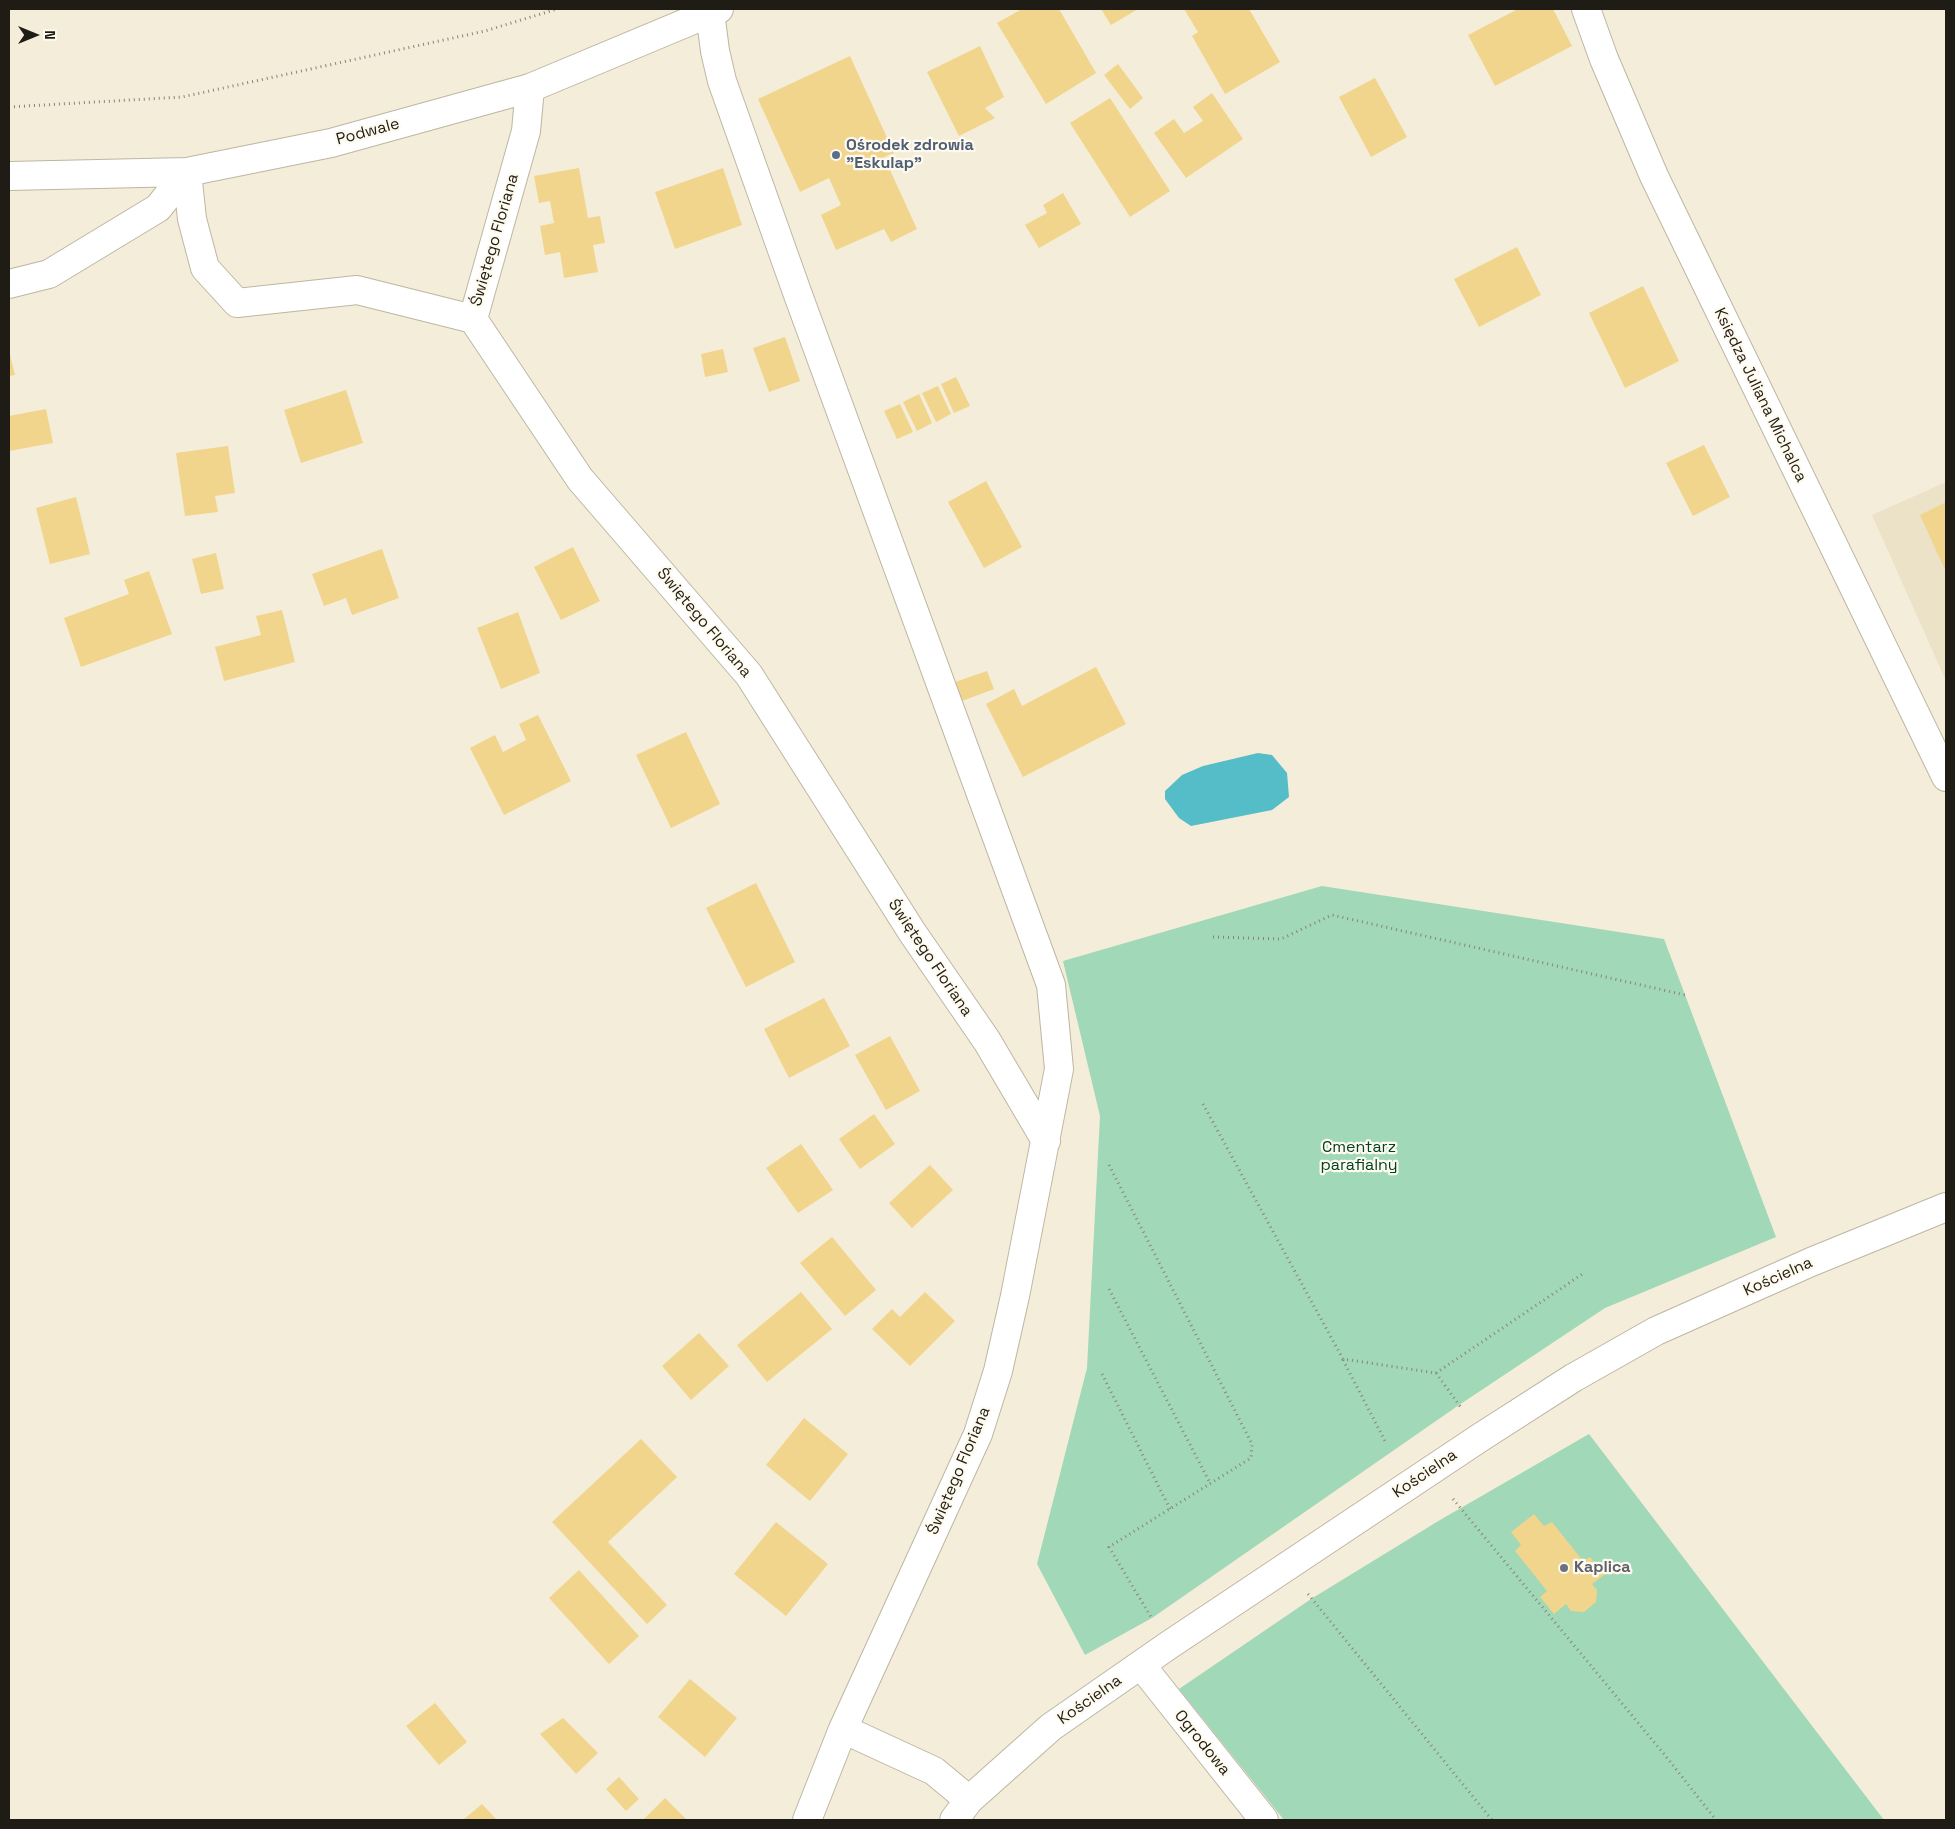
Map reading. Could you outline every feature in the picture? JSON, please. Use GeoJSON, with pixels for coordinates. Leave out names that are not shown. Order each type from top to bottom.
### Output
{"type":"FeatureCollection","features":[{"type":"Feature","properties":{"kind":"street","name":"Księdza Juliana Michalca"},"geometry":{"type":"LineString","coordinates":[[1586,9],[1604,59],[1654,176],[1946,777]]}},
{"type":"Feature","properties":{"kind":"street","name":"Podwale"},"geometry":{"type":"LineString","coordinates":[[9,176],[187,172],[331,143],[530,88],[715,10]]}},
{"type":"Feature","properties":{"kind":"street","name":"Świętego Floriana"},"geometry":{"type":"LineString","coordinates":[[715,10],[715,51],[722,81],[804,311],[1051,984],[1059,1069],[1015,1296],[998,1371],[978,1434],[843,1729],[807,1820]]}},
{"type":"Feature","properties":{"kind":"street","name":"Świętego Floriana"},"geometry":{"type":"LineString","coordinates":[[530,88],[526,132],[473,319],[580,479],[749,675],[912,932],[987,1041],[1046,1141]]}},
{"type":"Feature","properties":{"kind":"street"},"geometry":{"type":"LineString","coordinates":[[9,284],[49,274],[158,208],[187,172]]}},
{"type":"Feature","properties":{"kind":"street"},"geometry":{"type":"LineString","coordinates":[[187,172],[192,219],[205,268],[237,303],[356,290],[473,319]]}},
{"type":"Feature","properties":{"kind":"street","name":"Kościelna"},"geometry":{"type":"LineString","coordinates":[[961,1810],[1051,1727],[1169,1645],[1481,1437],[1574,1378],[1656,1331],[1811,1262],[1946,1207]]}},
{"type":"Feature","properties":{"kind":"street","name":"Ogrodowa"},"geometry":{"type":"LineString","coordinates":[[1141,1665],[1264,1820]]}},
{"type":"Feature","properties":{"kind":"street"},"geometry":{"type":"LineString","coordinates":[[843,1729],[934,1771],[961,1810]]}},
{"type":"Feature","properties":{"kind":"path"},"geometry":{"type":"LineString","coordinates":[[9,107],[182,97],[485,32],[557,9]]}},
{"type":"Feature","properties":{"kind":"path"},"geometry":{"type":"LineString","coordinates":[[1213,937],[1281,939],[1332,915],[1685,995]]}},
{"type":"Feature","properties":{"kind":"path"},"geometry":{"type":"LineString","coordinates":[[1203,1104],[1343,1359],[1385,1441]]}},
{"type":"Feature","properties":{"kind":"path"},"geometry":{"type":"LineString","coordinates":[[1109,1165],[1252,1444],[1251,1458],[1109,1547],[1169,1645]]}},
{"type":"Feature","properties":{"kind":"path"},"geometry":{"type":"LineString","coordinates":[[1343,1359],[1436,1373],[1584,1273]]}},
{"type":"Feature","properties":{"kind":"path"},"geometry":{"type":"LineString","coordinates":[[1109,1289],[1210,1483]]}},
{"type":"Feature","properties":{"kind":"path"},"geometry":{"type":"LineString","coordinates":[[1436,1373],[1481,1437]]}},
{"type":"Feature","properties":{"kind":"path"},"geometry":{"type":"LineString","coordinates":[[1102,1374],[1170,1509]]}},
{"type":"Feature","properties":{"kind":"path"},"geometry":{"type":"LineString","coordinates":[[1454,1499],[1716,1820]]}},
{"type":"Feature","properties":{"kind":"path"},"geometry":{"type":"LineString","coordinates":[[1308,1594],[1492,1820]]}},
{"type":"Feature","properties":{"kind":"shaded area"},"geometry":{"type":"Polygon","coordinates":[[[1946,482],[1946,681],[1872,515],[1946,482]]]}},
{"type":"Feature","properties":{"kind":"green space","name":"Cmentarz parafialny"},"geometry":{"type":"Polygon","coordinates":[[[1322,886],[1664,939],[1776,1237],[1605,1308],[1459,1405],[1152,1618],[1085,1655],[1037,1564],[1087,1368],[1100,1116],[1063,961],[1322,886]]]}},
{"type":"Feature","properties":{"kind":"green space"},"geometry":{"type":"Polygon","coordinates":[[[1589,1434],[1884,1820],[1284,1820],[1179,1689],[1311,1599],[1440,1520],[1589,1434]]]}},
{"type":"Feature","properties":{"kind":"water"},"geometry":{"type":"Polygon","coordinates":[[[1258,753],[1272,755],[1287,773],[1289,797],[1272,810],[1191,826],[1179,818],[1165,799],[1165,791],[1182,775],[1203,766],[1258,753]]]}},
{"type":"Feature","properties":{"kind":"building"},"geometry":{"type":"Polygon","coordinates":[[[1022,9],[1059,9],[1096,73],[1046,104],[997,23],[1022,9]]]}},
{"type":"Feature","properties":{"kind":"building"},"geometry":{"type":"Polygon","coordinates":[[[1101,9],[1138,9],[1111,25],[1101,9]]]}},
{"type":"Feature","properties":{"kind":"building"},"geometry":{"type":"Polygon","coordinates":[[[1184,9],[1249,9],[1280,62],[1225,94],[1192,36],[1198,32],[1184,9]]]}},
{"type":"Feature","properties":{"kind":"building"},"geometry":{"type":"Polygon","coordinates":[[[1518,9],[1553,9],[1572,46],[1495,86],[1468,35],[1518,9]]]}},
{"type":"Feature","properties":{"kind":"building"},"geometry":{"type":"Polygon","coordinates":[[[980,46],[1004,97],[985,108],[995,118],[959,136],[927,72],[980,46]]]}},
{"type":"Feature","properties":{"kind":"building","name":"Ośrodek zdrowia \"Eskulap\""},"geometry":{"type":"Polygon","coordinates":[[[850,56],[894,153],[884,157],[917,229],[891,242],[884,229],[836,250],[821,215],[841,205],[829,178],[800,192],[758,99],[850,56]]]}},
{"type":"Feature","properties":{"kind":"building"},"geometry":{"type":"Polygon","coordinates":[[[1118,64],[1143,98],[1130,109],[1104,75],[1118,64]]]}},
{"type":"Feature","properties":{"kind":"building"},"geometry":{"type":"Polygon","coordinates":[[[1375,78],[1407,137],[1371,157],[1339,97],[1375,78]]]}},
{"type":"Feature","properties":{"kind":"building"},"geometry":{"type":"Polygon","coordinates":[[[1212,93],[1243,139],[1186,178],[1154,133],[1174,119],[1184,133],[1203,121],[1193,107],[1212,93]]]}},
{"type":"Feature","properties":{"kind":"building"},"geometry":{"type":"Polygon","coordinates":[[[1110,98],[1170,191],[1130,217],[1070,123],[1110,98]]]}},
{"type":"Feature","properties":{"kind":"building"},"geometry":{"type":"Polygon","coordinates":[[[579,168],[588,218],[600,216],[605,243],[593,245],[598,272],[564,278],[560,252],[545,255],[540,226],[554,223],[550,201],[539,203],[534,176],[579,168]]]}},
{"type":"Feature","properties":{"kind":"building"},"geometry":{"type":"Polygon","coordinates":[[[723,168],[742,225],[675,249],[655,192],[723,168]]]}},
{"type":"Feature","properties":{"kind":"building"},"geometry":{"type":"Polygon","coordinates":[[[1063,193],[1081,224],[1039,248],[1025,225],[1047,213],[1043,205],[1063,193]]]}},
{"type":"Feature","properties":{"kind":"building"},"geometry":{"type":"Polygon","coordinates":[[[1517,247],[1541,295],[1479,327],[1454,279],[1517,247]]]}},
{"type":"Feature","properties":{"kind":"building"},"geometry":{"type":"Polygon","coordinates":[[[1643,286],[1679,361],[1625,388],[1589,313],[1643,286]]]}},
{"type":"Feature","properties":{"kind":"building"},"geometry":{"type":"Polygon","coordinates":[[[785,337],[800,381],[769,392],[753,348],[785,337]]]}},
{"type":"Feature","properties":{"kind":"building"},"geometry":{"type":"Polygon","coordinates":[[[723,349],[728,372],[705,377],[701,354],[723,349]]]}},
{"type":"Feature","properties":{"kind":"building"},"geometry":{"type":"Polygon","coordinates":[[[9,351],[15,375],[9,376],[9,351]]]}},
{"type":"Feature","properties":{"kind":"building"},"geometry":{"type":"Polygon","coordinates":[[[956,377],[970,406],[954,413],[941,384],[956,377]]]}},
{"type":"Feature","properties":{"kind":"building"},"geometry":{"type":"Polygon","coordinates":[[[938,386],[951,414],[936,422],[922,393],[938,386]]]}},
{"type":"Feature","properties":{"kind":"building"},"geometry":{"type":"Polygon","coordinates":[[[346,390],[363,443],[301,463],[284,410],[346,390]]]}},
{"type":"Feature","properties":{"kind":"building"},"geometry":{"type":"Polygon","coordinates":[[[919,394],[932,423],[917,431],[903,402],[919,394]]]}},
{"type":"Feature","properties":{"kind":"building"},"geometry":{"type":"Polygon","coordinates":[[[900,404],[913,432],[897,439],[884,411],[900,404]]]}},
{"type":"Feature","properties":{"kind":"building"},"geometry":{"type":"Polygon","coordinates":[[[46,409],[53,443],[9,451],[9,416],[46,409]]]}},
{"type":"Feature","properties":{"kind":"building"},"geometry":{"type":"Polygon","coordinates":[[[1704,445],[1730,497],[1693,516],[1666,463],[1704,445]]]}},
{"type":"Feature","properties":{"kind":"building"},"geometry":{"type":"Polygon","coordinates":[[[228,446],[235,493],[215,496],[218,512],[185,516],[176,453],[228,446]]]}},
{"type":"Feature","properties":{"kind":"building"},"geometry":{"type":"Polygon","coordinates":[[[986,481],[1022,547],[984,568],[948,502],[986,481]]]}},
{"type":"Feature","properties":{"kind":"building"},"geometry":{"type":"Polygon","coordinates":[[[76,497],[90,554],[50,564],[36,508],[76,497]]]}},
{"type":"Feature","properties":{"kind":"building"},"geometry":{"type":"Polygon","coordinates":[[[1946,502],[1946,572],[1920,515],[1946,502]]]}},
{"type":"Feature","properties":{"kind":"building"},"geometry":{"type":"Polygon","coordinates":[[[573,547],[600,601],[561,620],[534,567],[573,547]]]}},
{"type":"Feature","properties":{"kind":"building"},"geometry":{"type":"Polygon","coordinates":[[[382,549],[399,598],[352,615],[346,598],[324,606],[312,574],[382,549]]]}},
{"type":"Feature","properties":{"kind":"building"},"geometry":{"type":"Polygon","coordinates":[[[216,553],[224,589],[201,594],[192,559],[216,553]]]}},
{"type":"Feature","properties":{"kind":"building"},"geometry":{"type":"Polygon","coordinates":[[[149,571],[172,634],[81,667],[64,618],[129,594],[124,580],[149,571]]]}},
{"type":"Feature","properties":{"kind":"building"},"geometry":{"type":"Polygon","coordinates":[[[282,610],[295,662],[224,681],[215,647],[261,635],[256,616],[282,610]]]}},
{"type":"Feature","properties":{"kind":"building"},"geometry":{"type":"Polygon","coordinates":[[[518,612],[540,673],[501,689],[477,628],[518,612]]]}},
{"type":"Feature","properties":{"kind":"building"},"geometry":{"type":"Polygon","coordinates":[[[1096,667],[1126,724],[1023,777],[986,704],[1014,689],[1022,706],[1096,667]]]}},
{"type":"Feature","properties":{"kind":"building"},"geometry":{"type":"Polygon","coordinates":[[[987,671],[994,689],[962,701],[955,682],[987,671]]]}},
{"type":"Feature","properties":{"kind":"building"},"geometry":{"type":"Polygon","coordinates":[[[538,715],[571,781],[504,815],[470,748],[495,735],[503,752],[526,740],[519,724],[538,715]]]}},
{"type":"Feature","properties":{"kind":"building"},"geometry":{"type":"Polygon","coordinates":[[[686,732],[720,804],[671,828],[636,755],[686,732]]]}},
{"type":"Feature","properties":{"kind":"building"},"geometry":{"type":"Polygon","coordinates":[[[756,883],[795,962],[746,987],[706,908],[756,883]]]}},
{"type":"Feature","properties":{"kind":"building"},"geometry":{"type":"Polygon","coordinates":[[[824,998],[850,1046],[789,1078],[764,1029],[824,998]]]}},
{"type":"Feature","properties":{"kind":"building"},"geometry":{"type":"Polygon","coordinates":[[[890,1036],[920,1091],[886,1110],[855,1055],[890,1036]]]}},
{"type":"Feature","properties":{"kind":"building"},"geometry":{"type":"Polygon","coordinates":[[[874,1114],[895,1144],[860,1169],[839,1139],[874,1114]]]}},
{"type":"Feature","properties":{"kind":"building"},"geometry":{"type":"Polygon","coordinates":[[[801,1144],[833,1190],[798,1213],[766,1168],[801,1144]]]}},
{"type":"Feature","properties":{"kind":"building"},"geometry":{"type":"Polygon","coordinates":[[[930,1165],[953,1190],[912,1228],[889,1203],[930,1165]]]}},
{"type":"Feature","properties":{"kind":"building"},"geometry":{"type":"Polygon","coordinates":[[[832,1237],[876,1290],[845,1316],[800,1263],[832,1237]]]}},
{"type":"Feature","properties":{"kind":"building"},"geometry":{"type":"Polygon","coordinates":[[[801,1292],[832,1329],[767,1382],[737,1345],[801,1292]]]}},
{"type":"Feature","properties":{"kind":"building"},"geometry":{"type":"Polygon","coordinates":[[[925,1292],[955,1321],[910,1366],[872,1329],[892,1309],[900,1317],[925,1292]]]}},
{"type":"Feature","properties":{"kind":"building"},"geometry":{"type":"Polygon","coordinates":[[[699,1333],[729,1366],[691,1400],[662,1366],[699,1333]]]}},
{"type":"Feature","properties":{"kind":"building"},"geometry":{"type":"Polygon","coordinates":[[[804,1418],[848,1454],[810,1501],[766,1465],[804,1418]]]}},
{"type":"Feature","properties":{"kind":"building"},"geometry":{"type":"Polygon","coordinates":[[[641,1439],[677,1477],[608,1542],[667,1605],[647,1624],[552,1522],[641,1439]]]}},
{"type":"Feature","properties":{"kind":"building","name":"Kaplica"},"geometry":{"type":"Polygon","coordinates":[[[1534,1514],[1544,1526],[1552,1522],[1583,1561],[1590,1557],[1604,1575],[1592,1584],[1597,1590],[1596,1602],[1584,1612],[1571,1611],[1566,1604],[1554,1614],[1540,1597],[1547,1591],[1515,1551],[1521,1545],[1511,1532],[1534,1514]]]}},
{"type":"Feature","properties":{"kind":"building"},"geometry":{"type":"Polygon","coordinates":[[[776,1522],[828,1564],[786,1616],[734,1574],[776,1522]]]}},
{"type":"Feature","properties":{"kind":"building"},"geometry":{"type":"Polygon","coordinates":[[[579,1570],[639,1636],[609,1664],[549,1598],[579,1570]]]}},
{"type":"Feature","properties":{"kind":"building"},"geometry":{"type":"Polygon","coordinates":[[[690,1679],[737,1718],[705,1757],[658,1717],[690,1679]]]}},
{"type":"Feature","properties":{"kind":"building"},"geometry":{"type":"Polygon","coordinates":[[[435,1703],[467,1742],[439,1765],[406,1726],[435,1703]]]}},
{"type":"Feature","properties":{"kind":"building"},"geometry":{"type":"Polygon","coordinates":[[[563,1718],[598,1753],[576,1774],[540,1734],[563,1718]]]}},
{"type":"Feature","properties":{"kind":"building"},"geometry":{"type":"Polygon","coordinates":[[[619,1777],[639,1799],[626,1811],[606,1789],[619,1777]]]}},
{"type":"Feature","properties":{"kind":"building"},"geometry":{"type":"Polygon","coordinates":[[[665,1798],[687,1820],[643,1820],[665,1798]]]}},
{"type":"Feature","properties":{"kind":"building"},"geometry":{"type":"Polygon","coordinates":[[[482,1804],[497,1820],[463,1820],[482,1804]]]}},
{"type":"Feature","properties":{"kind":"place","name":"Ośrodek zdrowia \"Eskulap\""},"geometry":{"type":"Point","coordinates":[836,155]}},
{"type":"Feature","properties":{"kind":"place","name":"Kaplica"},"geometry":{"type":"Point","coordinates":[1564,1568]}}]}
